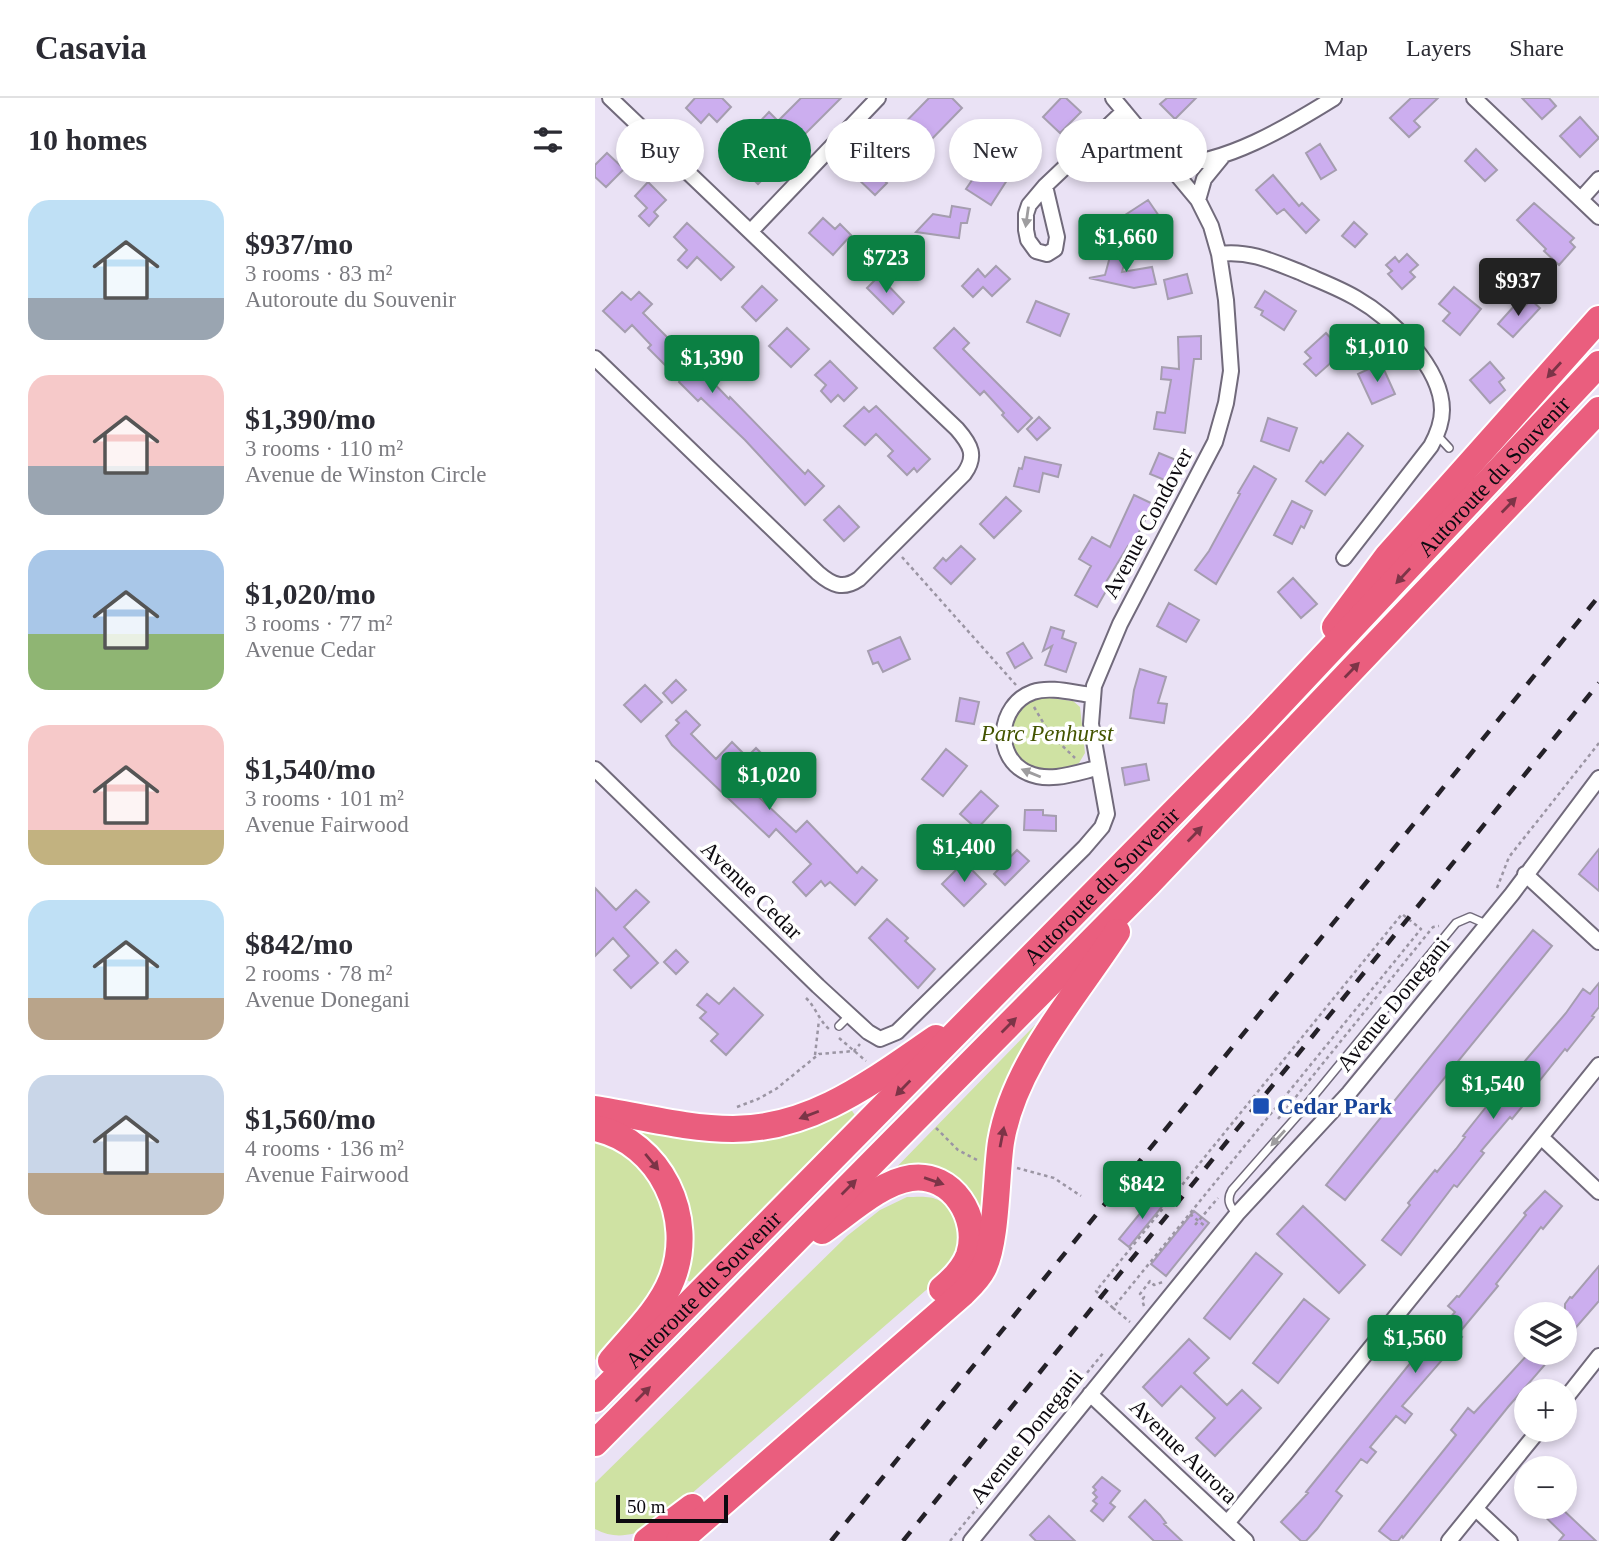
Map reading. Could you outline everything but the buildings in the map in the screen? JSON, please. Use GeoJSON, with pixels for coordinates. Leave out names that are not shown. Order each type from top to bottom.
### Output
{"type":"FeatureCollection","features":[{"type":"Feature","properties":{"kind":"highway"},"geometry":{"type":"LineString","coordinates":[[1257,728],[1387,558],[1599,319]]}},
{"type":"Feature","properties":{"kind":"highway","name":"Autoroute du Souvenir"},"geometry":{"type":"LineString","coordinates":[[595,1399],[1257,728],[1599,364]]}},
{"type":"Feature","properties":{"kind":"highway","name":"Autoroute du Souvenir"},"geometry":{"type":"LineString","coordinates":[[595,1443],[1148,884],[1589,424],[1599,410]]}},
{"type":"Feature","properties":{"kind":"highway"},"geometry":{"type":"LineString","coordinates":[[679,1541],[697,1532],[962,1294],[979,1275],[989,1249],[1002,1139],[1014,1096],[1040,1047],[1148,884]]}},
{"type":"Feature","properties":{"kind":"highway"},"geometry":{"type":"LineString","coordinates":[[595,1109],[718,1129],[749,1128],[787,1122],[822,1110],[846,1097],[986,1004]]}},
{"type":"Feature","properties":{"kind":"highway"},"geometry":{"type":"LineString","coordinates":[[595,1128],[627,1140],[655,1165],[674,1202],[680,1240],[676,1266],[663,1297],[595,1382]]}},
{"type":"Feature","properties":{"kind":"highway"},"geometry":{"type":"LineString","coordinates":[[647,1541],[667,1528],[745,1462],[956,1277],[969,1254],[971,1226],[961,1200],[946,1185],[927,1178],[908,1178],[880,1190],[766,1270]]}},
{"type":"Feature","properties":{"kind":"street"},"geometry":{"type":"LineString","coordinates":[[595,358],[835,585],[845,586],[859,579],[964,474],[972,461],[973,453],[969,444],[957,429],[610,98]]}},
{"type":"Feature","properties":{"kind":"street"},"geometry":{"type":"LineString","coordinates":[[751,231],[878,98]]}},
{"type":"Feature","properties":{"kind":"street","name":"Avenue Condover"},"geometry":{"type":"LineString","coordinates":[[1113,98],[1130,119]]}},
{"type":"Feature","properties":{"kind":"street"},"geometry":{"type":"LineString","coordinates":[[1207,161],[1221,157],[1287,125],[1334,98]]}},
{"type":"Feature","properties":{"kind":"street"},"geometry":{"type":"LineString","coordinates":[[1474,98],[1599,217]]}},
{"type":"Feature","properties":{"kind":"street"},"geometry":{"type":"LineString","coordinates":[[1045,186],[1123,111]]}},
{"type":"Feature","properties":{"kind":"street"},"geometry":{"type":"LineString","coordinates":[[1198,200],[1205,180],[1221,157]]}},
{"type":"Feature","properties":{"kind":"street"},"geometry":{"type":"LineString","coordinates":[[1581,199],[1599,179]]}},
{"type":"Feature","properties":{"kind":"street","name":"Avenue Condover"},"geometry":{"type":"LineString","coordinates":[[880,1039],[897,1032],[1084,848],[1102,827],[1106,809],[1091,724],[1092,695],[1097,676],[1120,624],[1204,465],[1222,420],[1229,386],[1231,357],[1219,254],[1211,226],[1198,200],[1182,182]]}},
{"type":"Feature","properties":{"kind":"street"},"geometry":{"type":"LineString","coordinates":[[1219,254],[1249,254],[1346,292],[1385,319],[1421,358],[1437,386],[1442,412],[1434,441],[1344,558]]}},
{"type":"Feature","properties":{"kind":"street"},"geometry":{"type":"LineString","coordinates":[[1092,695],[1046,690],[1032,692],[1020,700],[1009,713],[1003,734],[1008,754],[1014,763],[1028,773],[1049,777],[1097,768]]}},
{"type":"Feature","properties":{"kind":"street","name":"Avenue Cedar"},"geometry":{"type":"LineString","coordinates":[[595,769],[850,1015],[880,1039]]}},
{"type":"Feature","properties":{"kind":"street","name":"Avenue Donegani"},"geometry":{"type":"LineString","coordinates":[[971,1541],[1237,1214],[1349,1093],[1487,925],[1599,778]]}},
{"type":"Feature","properties":{"kind":"street"},"geometry":{"type":"LineString","coordinates":[[1525,874],[1599,942]]}},
{"type":"Feature","properties":{"kind":"street"},"geometry":{"type":"LineString","coordinates":[[1227,1523],[1599,1065]]}},
{"type":"Feature","properties":{"kind":"street"},"geometry":{"type":"LineString","coordinates":[[1541,1137],[1599,1192]]}},
{"type":"Feature","properties":{"kind":"street"},"geometry":{"type":"LineString","coordinates":[[1577,1384],[1599,1356]]}},
{"type":"Feature","properties":{"kind":"street","name":"Avenue Aurora"},"geometry":{"type":"LineString","coordinates":[[1090,1394],[1246,1541]]}},
{"type":"Feature","properties":{"kind":"street"},"geometry":{"type":"LineString","coordinates":[[1449,1541],[1529,1442]]}},
{"type":"Feature","properties":{"kind":"street"},"geometry":{"type":"LineString","coordinates":[[1476,1508],[1510,1541]]}},
{"type":"Feature","properties":{"kind":"lane"},"geometry":{"type":"LineString","coordinates":[[1434,441],[1449,448]]}},
{"type":"Feature","properties":{"kind":"lane"},"geometry":{"type":"LineString","coordinates":[[1237,1214],[1229,1203],[1228,1196],[1232,1190],[1298,1115],[1457,923],[1462,919],[1473,918],[1487,925]]}},
{"type":"Feature","properties":{"kind":"lane"},"geometry":{"type":"LineString","coordinates":[[838,1027],[850,1015]]}},
{"type":"Feature","properties":{"kind":"path"},"geometry":{"type":"LineString","coordinates":[[897,552],[1021,690]]}},
{"type":"Feature","properties":{"kind":"path"},"geometry":{"type":"LineString","coordinates":[[1030,701],[1050,734],[1073,755],[1077,765]]}},
{"type":"Feature","properties":{"kind":"path"},"geometry":{"type":"LineString","coordinates":[[1495,892],[1509,857],[1599,743]]}},
{"type":"Feature","properties":{"kind":"path"},"geometry":{"type":"LineString","coordinates":[[1113,1308],[1421,929],[1402,914],[1096,1291],[1113,1308],[1130,1322]]}},
{"type":"Feature","properties":{"kind":"path"},"geometry":{"type":"LineString","coordinates":[[814,1057],[819,1020]]}},
{"type":"Feature","properties":{"kind":"path"},"geometry":{"type":"LineString","coordinates":[[728,1108],[745,1105],[766,1095],[786,1082],[814,1057],[832,1052],[854,1051]]}},
{"type":"Feature","properties":{"kind":"path"},"geometry":{"type":"LineString","coordinates":[[1315,1059],[1322,1065]]}},
{"type":"Feature","properties":{"kind":"path"},"geometry":{"type":"LineString","coordinates":[[933,1125],[964,1154],[983,1162]]}},
{"type":"Feature","properties":{"kind":"path"},"geometry":{"type":"LineString","coordinates":[[1017,1168],[1054,1178],[1081,1196]]}},
{"type":"Feature","properties":{"kind":"path"},"geometry":{"type":"LineString","coordinates":[[1195,1225],[1221,1195]]}},
{"type":"Feature","properties":{"kind":"path"},"geometry":{"type":"LineString","coordinates":[[1160,1199],[1163,1196],[1172,1197]]}},
{"type":"Feature","properties":{"kind":"path"},"geometry":{"type":"LineString","coordinates":[[1190,1214],[1209,1229]]}},
{"type":"Feature","properties":{"kind":"path"},"geometry":{"type":"LineString","coordinates":[[1125,1328],[1144,1306],[1144,1297],[1140,1294],[1150,1281],[1154,1285],[1156,1282],[1159,1285],[1162,1280],[1165,1283]]}},
{"type":"Feature","properties":{"kind":"path","name":"Avenue Donegani"},"geometry":{"type":"LineString","coordinates":[[950,1541],[1110,1345]]}},
{"type":"Feature","properties":{"kind":"green space","name":"Parc Penhurst"},"geometry":{"type":"Polygon","coordinates":[[[1041,697],[1073,701],[1080,707],[1085,753],[1079,763],[1057,770],[1038,768],[1023,761],[1014,749],[1010,734],[1013,720],[1023,707],[1041,697]]]}},
{"type":"Feature","properties":{"kind":"green space"},"geometry":{"type":"Polygon","coordinates":[[[1035,1025],[1040,1025],[985,1210],[977,1212],[962,1189],[886,1178],[1035,1025]]]}},
{"type":"Feature","properties":{"kind":"green space"},"geometry":{"type":"Polygon","coordinates":[[[850,1108],[857,1118],[693,1283],[684,1279],[640,1137],[644,1126],[850,1108]]]}},
{"type":"Feature","properties":{"kind":"green space"},"geometry":{"type":"Polygon","coordinates":[[[595,1138],[630,1154],[659,1189],[670,1236],[666,1263],[645,1307],[595,1360],[595,1138]]]}},
{"type":"Feature","properties":{"kind":"green space"},"geometry":{"type":"Polygon","coordinates":[[[907,1197],[936,1199],[950,1210],[959,1231],[960,1245],[948,1271],[652,1528],[623,1535],[595,1529],[595,1483],[847,1236],[880,1210],[907,1197]]]}},
{"type":"Feature","properties":{"kind":"railway"},"geometry":{"type":"LineString","coordinates":[[831,1541],[1599,596]]}},
{"type":"Feature","properties":{"kind":"railway"},"geometry":{"type":"LineString","coordinates":[[903,1541],[1599,683]]}},
{"type":"Feature","properties":{"kind":"place","name":"Cedar Park"},"geometry":{"type":"Point","coordinates":[1261,1106]}}]}
